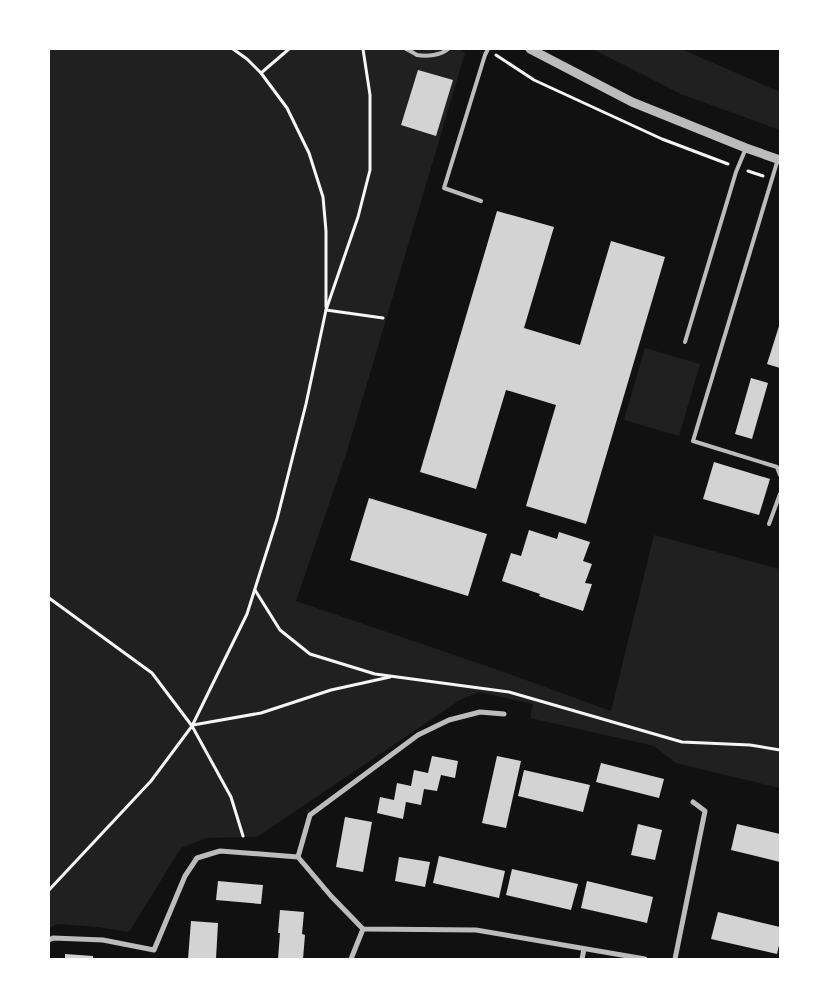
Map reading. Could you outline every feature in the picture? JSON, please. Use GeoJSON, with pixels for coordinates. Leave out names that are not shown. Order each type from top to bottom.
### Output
{"type":"FeatureCollection","features":[{"type":"Feature","properties":{"kind":"street"},"geometry":{"type":"LineString","coordinates":[[530,49],[632,102],[779,160]]}},
{"type":"Feature","properties":{"kind":"street"},"geometry":{"type":"LineString","coordinates":[[298,857],[310,815],[418,735],[449,720],[480,712],[504,714]]}},
{"type":"Feature","properties":{"kind":"street"},"geometry":{"type":"LineString","coordinates":[[675,959],[705,811],[693,802]]}},
{"type":"Feature","properties":{"kind":"street"},"geometry":{"type":"LineString","coordinates":[[49,940],[53,938],[103,940],[154,950],[185,876],[197,858],[220,851],[298,857],[331,896],[363,929],[476,930],[645,959]]}},
{"type":"Feature","properties":{"kind":"street"},"geometry":{"type":"LineString","coordinates":[[351,959],[363,929]]}},
{"type":"Feature","properties":{"kind":"street"},"geometry":{"type":"LineString","coordinates":[[582,959],[584,949]]}},
{"type":"Feature","properties":{"kind":"lane"},"geometry":{"type":"LineString","coordinates":[[406,49],[418,55],[438,55],[448,49]]}},
{"type":"Feature","properties":{"kind":"lane"},"geometry":{"type":"LineString","coordinates":[[481,201],[444,188],[488,49]]}},
{"type":"Feature","properties":{"kind":"lane"},"geometry":{"type":"LineString","coordinates":[[685,342],[738,168],[746,148]]}},
{"type":"Feature","properties":{"kind":"lane"},"geometry":{"type":"LineString","coordinates":[[779,160],[771,179],[693,442],[777,467],[780,475]]}},
{"type":"Feature","properties":{"kind":"lane"},"geometry":{"type":"LineString","coordinates":[[768,524],[780,494]]}},
{"type":"Feature","properties":{"kind":"path"},"geometry":{"type":"LineString","coordinates":[[233,49],[261,72],[287,108],[310,152],[323,197],[326,231],[326,310]]}},
{"type":"Feature","properties":{"kind":"path"},"geometry":{"type":"LineString","coordinates":[[261,72],[289,49]]}},
{"type":"Feature","properties":{"kind":"path"},"geometry":{"type":"LineString","coordinates":[[49,890],[151,781],[192,726],[247,614],[280,510],[306,404],[326,310],[358,217],[370,170],[370,95],[363,49]]}},
{"type":"Feature","properties":{"kind":"path"},"geometry":{"type":"LineString","coordinates":[[488,49],[534,80],[662,140],[771,179]]}},
{"type":"Feature","properties":{"kind":"path"},"geometry":{"type":"LineString","coordinates":[[326,310],[383,318]]}},
{"type":"Feature","properties":{"kind":"path"},"geometry":{"type":"LineString","coordinates":[[254,589],[280,630],[310,654],[375,674],[510,692],[682,742],[750,745],[780,750]]}},
{"type":"Feature","properties":{"kind":"path"},"geometry":{"type":"LineString","coordinates":[[49,598],[152,673],[192,726],[231,797],[243,836]]}},
{"type":"Feature","properties":{"kind":"path"},"geometry":{"type":"LineString","coordinates":[[192,726],[261,713],[331,690],[392,676]]}},
{"type":"Feature","properties":{"kind":"shaded area"},"geometry":{"type":"Polygon","coordinates":[[[49,49],[460,49],[465,53],[347,451],[296,601],[611,711],[654,535],[780,569],[780,788],[676,763],[654,746],[530,718],[533,704],[479,692],[460,700],[257,837],[206,838],[181,848],[129,932],[98,927],[57,924],[49,928],[49,49]]]}},
{"type":"Feature","properties":{"kind":"shaded area"},"geometry":{"type":"Polygon","coordinates":[[[592,49],[681,49],[780,92],[780,130],[681,94],[592,49]]]}},
{"type":"Feature","properties":{"kind":"shaded area"},"geometry":{"type":"Polygon","coordinates":[[[645,348],[700,364],[679,436],[624,420],[645,348]]]}},
{"type":"Feature","properties":{"kind":"building"},"geometry":{"type":"Polygon","coordinates":[[[418,70],[453,80],[436,136],[401,125],[418,70]]]}},
{"type":"Feature","properties":{"kind":"building"},"geometry":{"type":"Polygon","coordinates":[[[497,211],[554,227],[524,328],[580,345],[611,241],[665,257],[586,524],[526,506],[556,405],[506,390],[476,489],[420,472],[497,211]]]}},
{"type":"Feature","properties":{"kind":"building"},"geometry":{"type":"Polygon","coordinates":[[[780,323],[780,368],[767,364],[780,323]]]}},
{"type":"Feature","properties":{"kind":"building"},"geometry":{"type":"Polygon","coordinates":[[[751,378],[768,383],[752,439],[735,434],[751,378]]]}},
{"type":"Feature","properties":{"kind":"building"},"geometry":{"type":"Polygon","coordinates":[[[714,462],[770,479],[759,515],[703,499],[714,462]]]}},
{"type":"Feature","properties":{"kind":"building"},"geometry":{"type":"Polygon","coordinates":[[[369,498],[487,534],[468,596],[350,560],[369,498]]]}},
{"type":"Feature","properties":{"kind":"building"},"geometry":{"type":"Polygon","coordinates":[[[529,530],[557,539],[559,532],[590,542],[583,561],[592,564],[585,583],[592,584],[583,611],[502,581],[511,553],[521,556],[529,530]]]}},
{"type":"Feature","properties":{"kind":"building"},"geometry":{"type":"Polygon","coordinates":[[[432,756],[458,761],[455,778],[441,775],[437,791],[424,789],[421,805],[406,802],[403,819],[377,813],[380,797],[394,800],[397,783],[411,786],[414,770],[428,773],[432,756]]]}},
{"type":"Feature","properties":{"kind":"building"},"geometry":{"type":"Polygon","coordinates":[[[497,756],[521,761],[506,828],[482,823],[497,756]]]}},
{"type":"Feature","properties":{"kind":"building"},"geometry":{"type":"Polygon","coordinates":[[[601,763],[664,779],[659,798],[596,782],[601,763]]]}},
{"type":"Feature","properties":{"kind":"building"},"geometry":{"type":"Polygon","coordinates":[[[524,770],[590,785],[583,812],[518,796],[524,770]]]}},
{"type":"Feature","properties":{"kind":"building"},"geometry":{"type":"Polygon","coordinates":[[[345,817],[372,822],[363,872],[336,867],[345,817]]]}},
{"type":"Feature","properties":{"kind":"building"},"geometry":{"type":"Polygon","coordinates":[[[638,824],[662,830],[655,860],[631,855],[638,824]]]}},
{"type":"Feature","properties":{"kind":"building"},"geometry":{"type":"Polygon","coordinates":[[[737,824],[780,834],[780,862],[731,850],[737,824]]]}},
{"type":"Feature","properties":{"kind":"building"},"geometry":{"type":"Polygon","coordinates":[[[439,856],[505,871],[499,898],[433,883],[439,856]]]}},
{"type":"Feature","properties":{"kind":"building"},"geometry":{"type":"Polygon","coordinates":[[[399,857],[430,862],[425,887],[395,881],[399,857]]]}},
{"type":"Feature","properties":{"kind":"building"},"geometry":{"type":"Polygon","coordinates":[[[512,869],[578,884],[571,910],[506,895],[512,869]]]}},
{"type":"Feature","properties":{"kind":"building"},"geometry":{"type":"Polygon","coordinates":[[[218,881],[263,885],[261,904],[216,900],[218,881]]]}},
{"type":"Feature","properties":{"kind":"building"},"geometry":{"type":"Polygon","coordinates":[[[587,881],[653,897],[647,923],[581,908],[587,881]]]}},
{"type":"Feature","properties":{"kind":"building"},"geometry":{"type":"Polygon","coordinates":[[[280,910],[304,912],[302,934],[305,935],[303,959],[278,959],[280,910]]]}},
{"type":"Feature","properties":{"kind":"building"},"geometry":{"type":"Polygon","coordinates":[[[718,912],[780,927],[780,941],[777,954],[711,939],[718,912]]]}},
{"type":"Feature","properties":{"kind":"building"},"geometry":{"type":"Polygon","coordinates":[[[191,921],[218,923],[216,959],[188,959],[191,921]]]}},
{"type":"Feature","properties":{"kind":"building"},"geometry":{"type":"Polygon","coordinates":[[[65,954],[93,956],[93,959],[65,959],[65,954]]]}}]}
